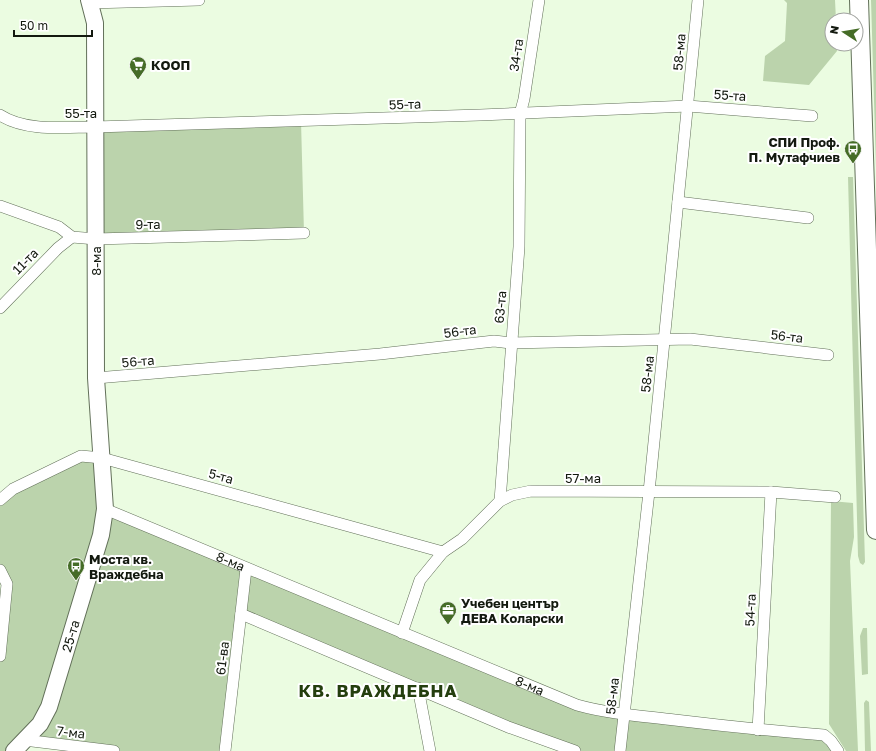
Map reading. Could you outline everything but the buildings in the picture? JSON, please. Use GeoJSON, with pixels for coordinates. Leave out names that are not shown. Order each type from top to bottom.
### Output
{"type":"FeatureCollection","features":[{"type":"Feature","properties":{"kind":"main road"},"geometry":{"type":"LineString","coordinates":[[859,0],[876,530]]}},
{"type":"Feature","properties":{"kind":"street"},"geometry":{"type":"LineString","coordinates":[[89,1],[199,0]]}},
{"type":"Feature","properties":{"kind":"street","name":"34-та"},"geometry":{"type":"LineString","coordinates":[[520,114],[524,99],[539,0]]}},
{"type":"Feature","properties":{"kind":"street","name":"58-ма"},"geometry":{"type":"LineString","coordinates":[[620,751],[649,492],[698,0]]}},
{"type":"Feature","properties":{"kind":"street","name":"8-ма"},"geometry":{"type":"LineString","coordinates":[[89,1],[95,23],[96,378],[105,509],[246,569],[578,705],[624,714],[758,730],[824,735],[831,741],[838,751]]}},
{"type":"Feature","properties":{"kind":"street","name":"55-та"},"geometry":{"type":"LineString","coordinates":[[0,115],[6,119],[33,126],[95,127],[520,114],[688,106],[812,116]]}},
{"type":"Feature","properties":{"kind":"street","name":"63-та"},"geometry":{"type":"LineString","coordinates":[[500,502],[519,247],[520,114]]}},
{"type":"Feature","properties":{"kind":"street"},"geometry":{"type":"LineString","coordinates":[[678,202],[808,218]]}},
{"type":"Feature","properties":{"kind":"street","name":"9-та"},"geometry":{"type":"LineString","coordinates":[[0,206],[59,227],[72,237],[96,239],[304,232]]}},
{"type":"Feature","properties":{"kind":"street","name":"11-та"},"geometry":{"type":"LineString","coordinates":[[0,308],[58,248],[72,237]]}},
{"type":"Feature","properties":{"kind":"street","name":"56-та"},"geometry":{"type":"LineString","coordinates":[[96,378],[380,354],[494,341],[690,339],[828,354]]}},
{"type":"Feature","properties":{"kind":"street","name":"5-та"},"geometry":{"type":"LineString","coordinates":[[0,500],[13,489],[81,456],[102,458],[442,552]]}},
{"type":"Feature","properties":{"kind":"street","name":"57-ма"},"geometry":{"type":"LineString","coordinates":[[402,633],[420,580],[442,552],[462,539],[500,502],[512,495],[531,491],[771,492],[835,497]]}},
{"type":"Feature","properties":{"kind":"street","name":"54-та"},"geometry":{"type":"LineString","coordinates":[[758,730],[771,492]]}},
{"type":"Feature","properties":{"kind":"street","name":"25-та"},"geometry":{"type":"LineString","coordinates":[[19,746],[40,724],[49,707],[101,535],[105,509]]}},
{"type":"Feature","properties":{"kind":"street","name":"61-ва"},"geometry":{"type":"LineString","coordinates":[[225,751],[246,569]]}},
{"type":"Feature","properties":{"kind":"street"},"geometry":{"type":"LineString","coordinates":[[0,570],[7,584],[0,656]]}},
{"type":"Feature","properties":{"kind":"street"},"geometry":{"type":"LineString","coordinates":[[241,614],[508,727],[575,751]]}},
{"type":"Feature","properties":{"kind":"street"},"geometry":{"type":"LineString","coordinates":[[418,688],[430,751]]}},
{"type":"Feature","properties":{"kind":"street","name":"7-ма"},"geometry":{"type":"LineString","coordinates":[[19,746],[114,751]]}},
{"type":"Feature","properties":{"kind":"green space"},"geometry":{"type":"Polygon","coordinates":[[[784,0],[835,0],[836,12],[824,12],[824,52],[836,52],[809,85],[763,81],[765,56],[785,41],[787,3],[784,0]]]}},
{"type":"Feature","properties":{"kind":"green space"},"geometry":{"type":"Polygon","coordinates":[[[871,0],[876,0],[876,168],[871,0]]]}},
{"type":"Feature","properties":{"kind":"green space"},"geometry":{"type":"Polygon","coordinates":[[[301,121],[304,233],[96,239],[95,127],[301,121]]]}},
{"type":"Feature","properties":{"kind":"green space"},"geometry":{"type":"Polygon","coordinates":[[[848,177],[853,177],[865,562],[863,565],[860,563],[858,556],[848,177]]]}},
{"type":"Feature","properties":{"kind":"green space"},"geometry":{"type":"Polygon","coordinates":[[[81,456],[102,458],[105,509],[577,705],[824,735],[832,751],[575,751],[241,614],[225,751],[114,751],[25,740],[14,751],[0,751],[0,656],[7,584],[0,570],[0,500],[81,456]]]}},
{"type":"Feature","properties":{"kind":"green space"},"geometry":{"type":"Polygon","coordinates":[[[831,501],[853,503],[854,537],[850,561],[858,751],[846,751],[829,724],[831,501]]]}},
{"type":"Feature","properties":{"kind":"green space"},"geometry":{"type":"Polygon","coordinates":[[[863,628],[867,628],[868,674],[862,675],[860,636],[863,628]]]}},
{"type":"Feature","properties":{"kind":"green space"},"geometry":{"type":"Polygon","coordinates":[[[866,700],[869,702],[871,751],[865,751],[864,703],[866,700]]]}},
{"type":"Feature","properties":{"kind":"place","name":"КООП"},"geometry":{"type":"Point","coordinates":[138,80]}},
{"type":"Feature","properties":{"kind":"place","name":"СПИ Проф. П. Мутафчиев"},"geometry":{"type":"Point","coordinates":[853,164]}},
{"type":"Feature","properties":{"kind":"place","name":"Моста кв. Враждебна"},"geometry":{"type":"Point","coordinates":[76,581]}},
{"type":"Feature","properties":{"kind":"place","name":"Учебен център ДЕВА Коларски"},"geometry":{"type":"Point","coordinates":[448,625]}},
{"type":"Feature","properties":{"kind":"district","name":"КВ. ВРАЖДЕБНА"},"geometry":{"type":"Point","coordinates":[378,691]}}]}
